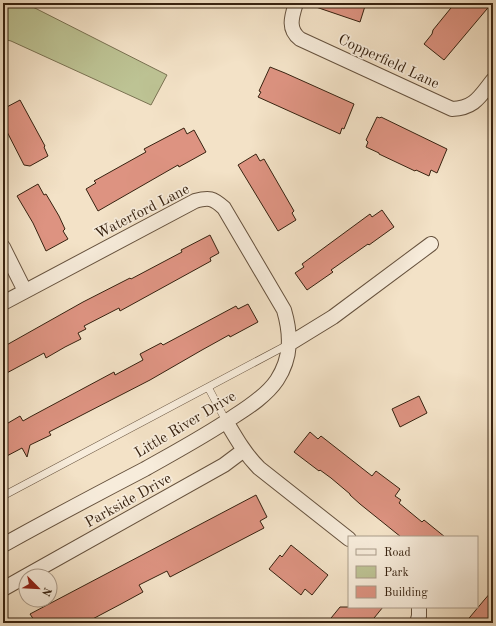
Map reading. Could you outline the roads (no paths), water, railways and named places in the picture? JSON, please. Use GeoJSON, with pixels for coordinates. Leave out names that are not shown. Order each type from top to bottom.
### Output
{"type":"FeatureCollection","features":[{"type":"Feature","properties":{"kind":"street","name":"Copperfield Lane"},"geometry":{"type":"LineString","coordinates":[[296,3],[291,20],[292,28],[296,36],[300,39],[452,109],[462,108],[472,104],[493,80]]}},
{"type":"Feature","properties":{"kind":"street","name":"Waterford Lane"},"geometry":{"type":"LineString","coordinates":[[3,303],[195,201],[205,198],[216,200],[224,208],[284,310],[289,327],[289,344]]}},
{"type":"Feature","properties":{"kind":"street"},"geometry":{"type":"LineString","coordinates":[[289,344],[333,317],[431,244]]}},
{"type":"Feature","properties":{"kind":"street"},"geometry":{"type":"LineString","coordinates":[[3,247],[25,291]]}},
{"type":"Feature","properties":{"kind":"street","name":"Little River Drive"},"geometry":{"type":"LineString","coordinates":[[3,545],[198,440],[266,393],[277,380],[286,361],[289,344]]}},
{"type":"Feature","properties":{"kind":"street"},"geometry":{"type":"LineString","coordinates":[[226,421],[249,458],[259,468],[348,538]]}},
{"type":"Feature","properties":{"kind":"street","name":"Parkside Drive"},"geometry":{"type":"LineString","coordinates":[[40,568],[224,465],[244,450]]}},
{"type":"Feature","properties":{"kind":"street","name":"Parkside Drive"},"geometry":{"type":"LineString","coordinates":[[3,589],[18,581]]}},
{"type":"Feature","properties":{"kind":"street"},"geometry":{"type":"LineString","coordinates":[[417,623],[419,608]]}},
{"type":"Feature","properties":{"kind":"lane"},"geometry":{"type":"LineString","coordinates":[[3,496],[289,344]]}},
{"type":"Feature","properties":{"kind":"lane"},"geometry":{"type":"LineString","coordinates":[[208,387],[226,421]]}}]}
